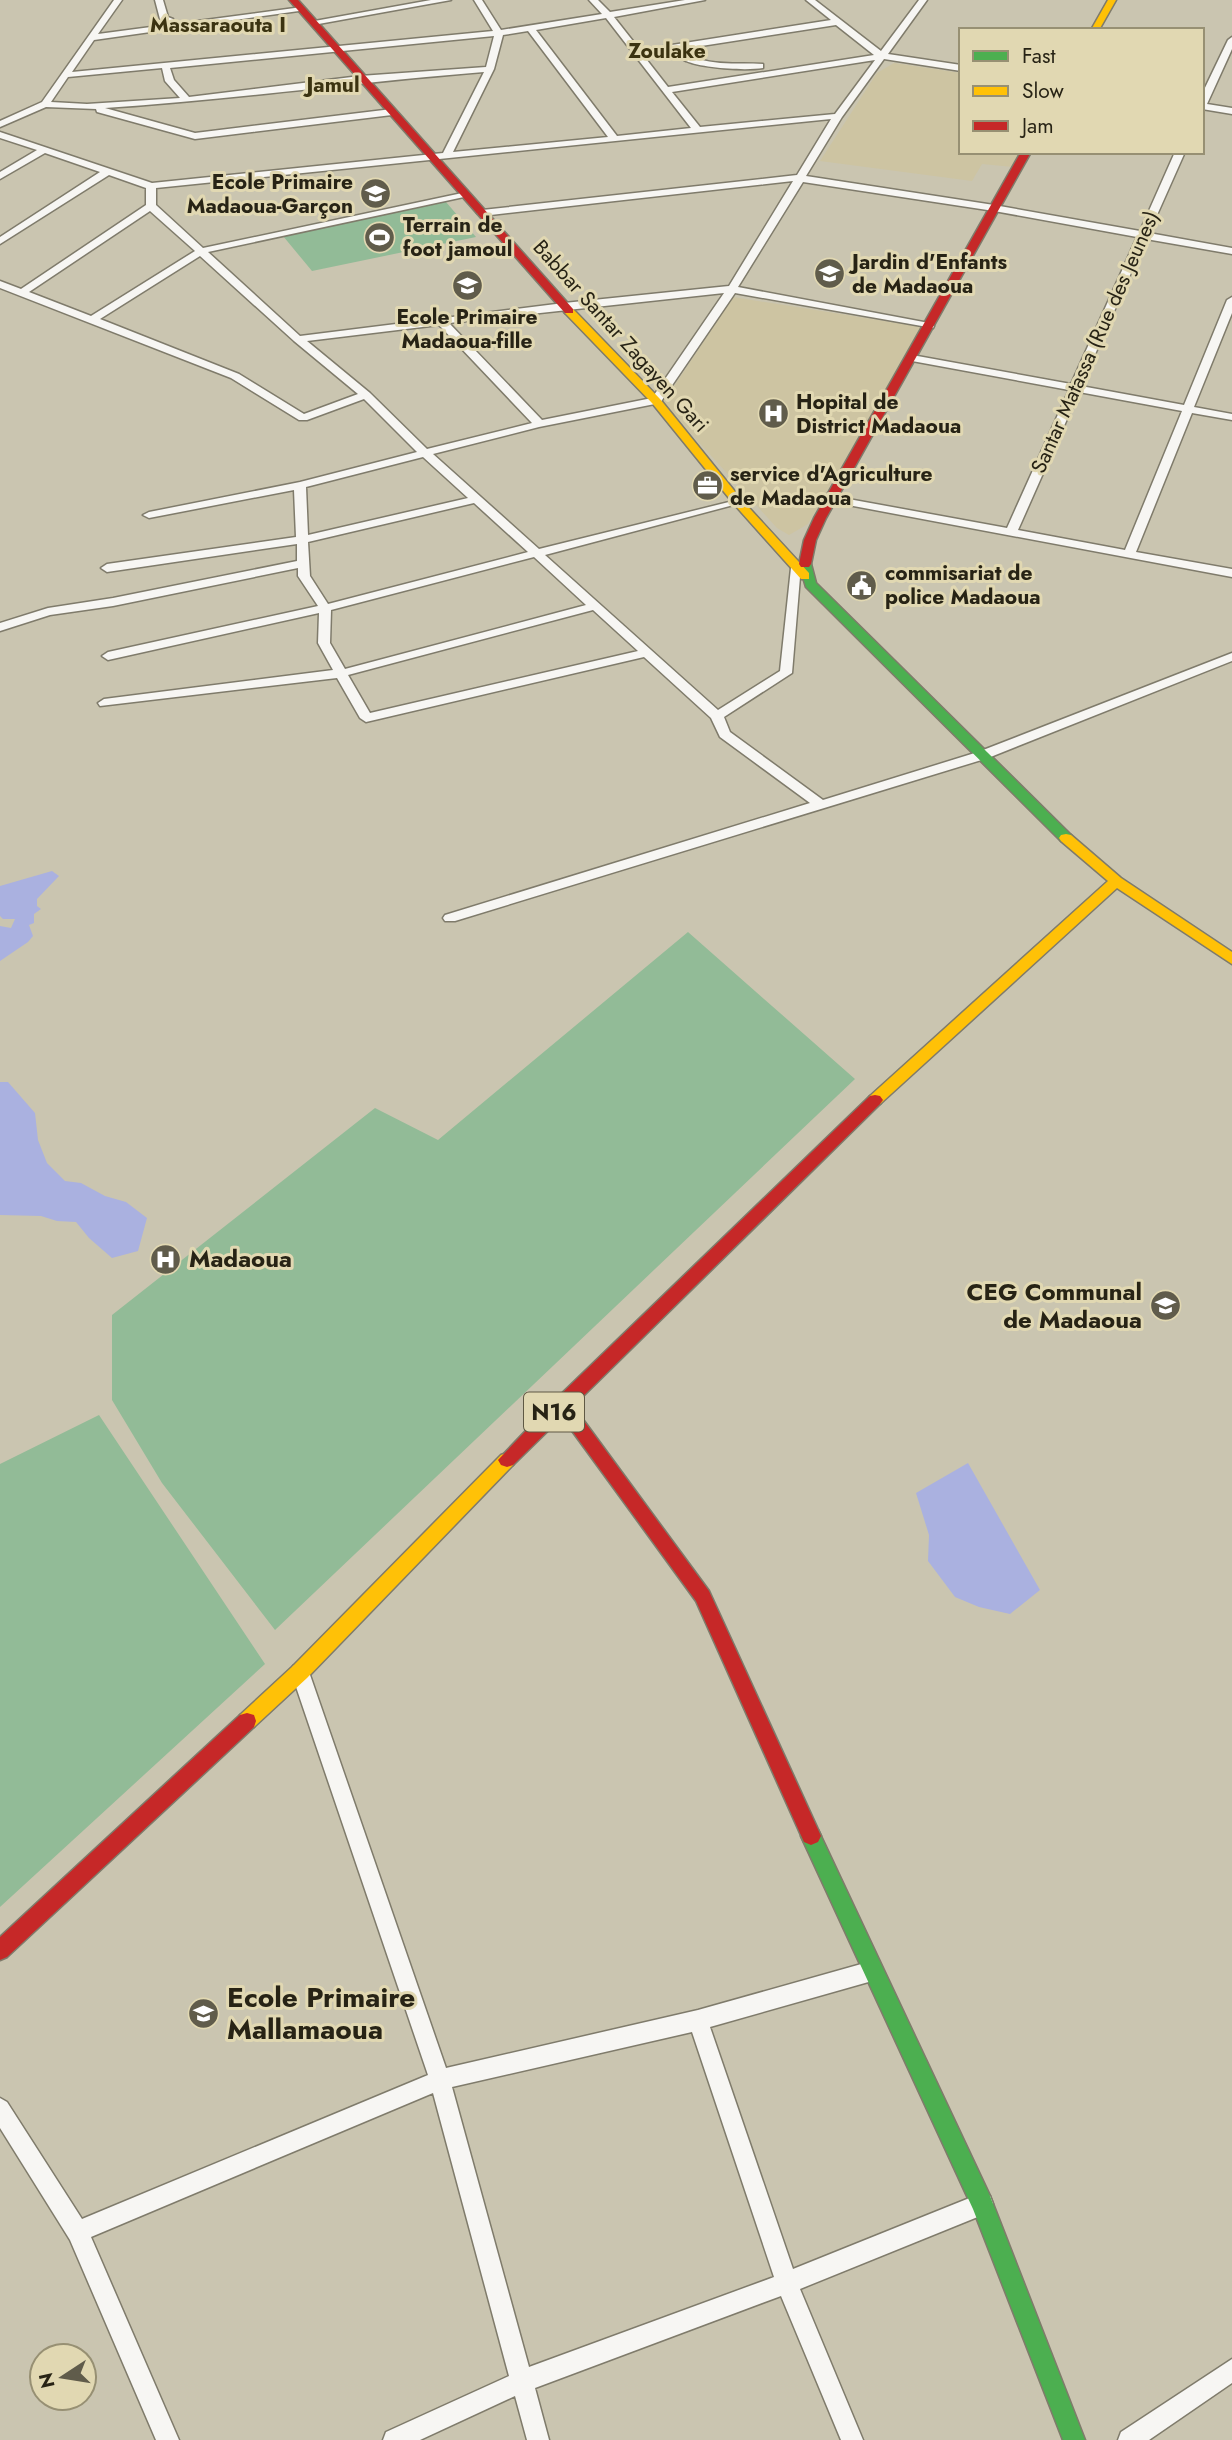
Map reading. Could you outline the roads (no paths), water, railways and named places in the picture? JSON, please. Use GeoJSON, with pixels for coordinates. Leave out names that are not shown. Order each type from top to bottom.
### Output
{"type":"FeatureCollection","features":[{"type":"Feature","properties":{"kind":"main road"},"geometry":{"type":"LineString","coordinates":[[1096,28],[1112,0]]}},
{"type":"Feature","properties":{"kind":"main road","name":"Babbar Santar Zagayen Gari"},"geometry":{"type":"LineString","coordinates":[[303,11],[360,79],[440,156],[464,194],[564,306],[656,401],[737,501],[810,584],[894,670],[1052,826],[1116,881],[1232,959]]}},
{"type":"Feature","properties":{"kind":"main road"},"geometry":{"type":"LineString","coordinates":[[801,572],[816,523],[912,358],[1025,154]]}},
{"type":"Feature","properties":{"kind":"main road","name":"N16"},"geometry":{"type":"LineString","coordinates":[[0,1950],[300,1672],[562,1404],[874,1101],[1116,881]]}},
{"type":"Feature","properties":{"kind":"main road"},"geometry":{"type":"LineString","coordinates":[[562,1404],[703,1597],[872,1971],[982,2204],[1074,2440]]}},
{"type":"Feature","properties":{"kind":"street"},"geometry":{"type":"LineString","coordinates":[[45,104],[117,1],[131,0]]}},
{"type":"Feature","properties":{"kind":"street"},"geometry":{"type":"LineString","coordinates":[[159,0],[164,19],[170,21],[171,28]]}},
{"type":"Feature","properties":{"kind":"street"},"geometry":{"type":"LineString","coordinates":[[91,38],[303,11],[447,0]]}},
{"type":"Feature","properties":{"kind":"street"},"geometry":{"type":"LineString","coordinates":[[440,156],[490,69],[499,33],[478,0]]}},
{"type":"Feature","properties":{"kind":"street"},"geometry":{"type":"LineString","coordinates":[[593,0],[608,15],[697,130]]}},
{"type":"Feature","properties":{"kind":"street"},"geometry":{"type":"LineString","coordinates":[[65,75],[499,33],[701,0]]}},
{"type":"Feature","properties":{"kind":"street"},"geometry":{"type":"LineString","coordinates":[[810,0],[881,57]]}},
{"type":"Feature","properties":{"kind":"street"},"geometry":{"type":"LineString","coordinates":[[149,515],[300,485],[539,424],[656,401],[732,289],[797,178],[838,116],[923,0]]}},
{"type":"Feature","properties":{"kind":"street"},"geometry":{"type":"LineString","coordinates":[[638,53],[837,22]]}},
{"type":"Feature","properties":{"kind":"street"},"geometry":{"type":"LineString","coordinates":[[530,27],[614,138]]}},
{"type":"Feature","properties":{"kind":"street"},"geometry":{"type":"LineString","coordinates":[[1204,101],[1232,40]]}},
{"type":"Feature","properties":{"kind":"street"},"geometry":{"type":"LineString","coordinates":[[675,47],[687,59],[742,68],[758,65],[774,73]]}},
{"type":"Feature","properties":{"kind":"street"},"geometry":{"type":"LineString","coordinates":[[667,90],[881,57],[959,68]]}},
{"type":"Feature","properties":{"kind":"street"},"geometry":{"type":"LineString","coordinates":[[165,65],[170,81],[187,100]]}},
{"type":"Feature","properties":{"kind":"street"},"geometry":{"type":"LineString","coordinates":[[0,124],[45,104],[87,107],[187,100],[360,79],[490,69]]}},
{"type":"Feature","properties":{"kind":"street"},"geometry":{"type":"LineString","coordinates":[[1204,105],[1232,111]]}},
{"type":"Feature","properties":{"kind":"street"},"geometry":{"type":"LineString","coordinates":[[87,107],[195,136],[393,112]]}},
{"type":"Feature","properties":{"kind":"street"},"geometry":{"type":"LineString","coordinates":[[0,135],[151,186],[838,116]]}},
{"type":"Feature","properties":{"kind":"street"},"geometry":{"type":"LineString","coordinates":[[0,176],[44,150]]}},
{"type":"Feature","properties":{"kind":"street","name":"Santar Matassa (Rue des Jeunes)"},"geometry":{"type":"LineString","coordinates":[[1011,532],[1179,154]]}},
{"type":"Feature","properties":{"kind":"street"},"geometry":{"type":"LineString","coordinates":[[0,242],[107,172]]}},
{"type":"Feature","properties":{"kind":"street"},"geometry":{"type":"LineString","coordinates":[[482,213],[797,178],[994,208],[1232,251]]}},
{"type":"Feature","properties":{"kind":"street"},"geometry":{"type":"LineString","coordinates":[[151,186],[151,206],[298,339],[366,395],[425,453],[717,716],[725,734],[820,804]]}},
{"type":"Feature","properties":{"kind":"street"},"geometry":{"type":"LineString","coordinates":[[92,320],[201,251],[464,194]]}},
{"type":"Feature","properties":{"kind":"street"},"geometry":{"type":"LineString","coordinates":[[21,293],[151,206]]}},
{"type":"Feature","properties":{"kind":"street"},"geometry":{"type":"LineString","coordinates":[[0,284],[235,376],[303,418],[366,395]]}},
{"type":"Feature","properties":{"kind":"street"},"geometry":{"type":"LineString","coordinates":[[298,339],[564,306],[732,289],[929,326]]}},
{"type":"Feature","properties":{"kind":"street"},"geometry":{"type":"LineString","coordinates":[[1129,554],[1232,300]]}},
{"type":"Feature","properties":{"kind":"street"},"geometry":{"type":"LineString","coordinates":[[441,321],[539,424]]}},
{"type":"Feature","properties":{"kind":"street"},"geometry":{"type":"LineString","coordinates":[[912,358],[1232,417]]}},
{"type":"Feature","properties":{"kind":"street"},"geometry":{"type":"LineString","coordinates":[[300,485],[304,576],[324,608],[324,643],[366,718],[646,653]]}},
{"type":"Feature","properties":{"kind":"street"},"geometry":{"type":"LineString","coordinates":[[107,568],[301,540],[476,499]]}},
{"type":"Feature","properties":{"kind":"street"},"geometry":{"type":"LineString","coordinates":[[832,499],[1232,573]]}},
{"type":"Feature","properties":{"kind":"street"},"geometry":{"type":"LineString","coordinates":[[108,656],[324,608],[737,501]]}},
{"type":"Feature","properties":{"kind":"street"},"geometry":{"type":"LineString","coordinates":[[0,627],[48,612],[113,602],[303,563]]}},
{"type":"Feature","properties":{"kind":"street"},"geometry":{"type":"LineString","coordinates":[[717,716],[786,673],[801,572]]}},
{"type":"Feature","properties":{"kind":"street"},"geometry":{"type":"LineString","coordinates":[[104,703],[343,673],[595,606]]}},
{"type":"Feature","properties":{"kind":"street"},"geometry":{"type":"LineString","coordinates":[[450,918],[983,755],[1232,657]]}},
{"type":"Feature","properties":{"kind":"street"},"geometry":{"type":"LineString","coordinates":[[300,1672],[440,2080],[538,2440]]}},
{"type":"Feature","properties":{"kind":"street"},"geometry":{"type":"LineString","coordinates":[[78,2232],[440,2080],[698,2020],[872,1971]]}},
{"type":"Feature","properties":{"kind":"street"},"geometry":{"type":"LineString","coordinates":[[698,2020],[787,2283],[852,2440]]}},
{"type":"Feature","properties":{"kind":"street"},"geometry":{"type":"LineString","coordinates":[[0,2109],[78,2232],[168,2440]]}},
{"type":"Feature","properties":{"kind":"street"},"geometry":{"type":"LineString","coordinates":[[394,2440],[523,2381],[787,2283],[982,2204]]}},
{"type":"Feature","properties":{"kind":"street"},"geometry":{"type":"LineString","coordinates":[[1129,2440],[1232,2370]]}},
{"type":"Feature","properties":{"kind":"water"},"geometry":{"type":"Polygon","coordinates":[[[52,871],[59,876],[37,899],[37,906],[41,909],[34,914],[34,923],[29,925],[33,936],[0,961],[0,926],[11,928],[15,919],[3,919],[0,916],[0,886],[52,871]]]}},
{"type":"Feature","properties":{"kind":"water"},"geometry":{"type":"Polygon","coordinates":[[[0,1082],[8,1082],[35,1113],[38,1140],[47,1163],[65,1181],[81,1183],[105,1196],[126,1202],[147,1218],[138,1251],[112,1258],[89,1238],[76,1222],[57,1221],[41,1216],[0,1215],[0,1082]]]}},
{"type":"Feature","properties":{"kind":"water"},"geometry":{"type":"Polygon","coordinates":[[[968,1463],[1040,1590],[1010,1614],[979,1607],[955,1597],[928,1561],[929,1535],[916,1493],[968,1463]]]}},
{"type":"Feature","properties":{"kind":"place","name":"Ecole Primaire Madaoua-Garçon"},"geometry":{"type":"Point","coordinates":[376,194]}},
{"type":"Feature","properties":{"kind":"place","name":"Terrain de foot jamoul"},"geometry":{"type":"Point","coordinates":[380,237]}},
{"type":"Feature","properties":{"kind":"place","name":"Jardin d'Enfants de Madaoua"},"geometry":{"type":"Point","coordinates":[829,274]}},
{"type":"Feature","properties":{"kind":"place","name":"Ecole Primaire Madaoua-fille"},"geometry":{"type":"Point","coordinates":[467,285]}},
{"type":"Feature","properties":{"kind":"place","name":"Hopital de District Madaoua"},"geometry":{"type":"Point","coordinates":[773,414]}},
{"type":"Feature","properties":{"kind":"place","name":"service d'Agriculture de Madaoua"},"geometry":{"type":"Point","coordinates":[707,486]}},
{"type":"Feature","properties":{"kind":"place","name":"commisariat de police Madaoua"},"geometry":{"type":"Point","coordinates":[862,585]}},
{"type":"Feature","properties":{"kind":"place","name":"Madaoua"},"geometry":{"type":"Point","coordinates":[166,1259]}},
{"type":"Feature","properties":{"kind":"place","name":"CEG Communal de Madaoua"},"geometry":{"type":"Point","coordinates":[1165,1306]}},
{"type":"Feature","properties":{"kind":"place","name":"Ecole Primaire Mallamaoua"},"geometry":{"type":"Point","coordinates":[204,2013]}},
{"type":"Feature","properties":{"kind":"district","name":"Massaraouta I"},"geometry":{"type":"Point","coordinates":[218,25]}},
{"type":"Feature","properties":{"kind":"district","name":"Zoulake"},"geometry":{"type":"Point","coordinates":[667,51]}},
{"type":"Feature","properties":{"kind":"district","name":"Jamul"},"geometry":{"type":"Point","coordinates":[333,85]}}]}
